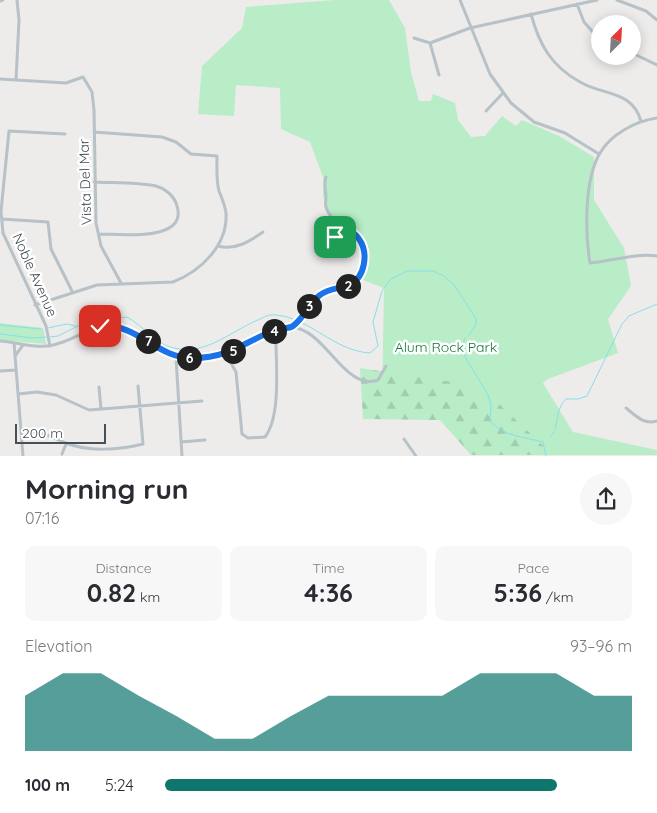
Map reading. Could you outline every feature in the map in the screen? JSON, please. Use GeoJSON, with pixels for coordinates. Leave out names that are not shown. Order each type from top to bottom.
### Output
{"type":"FeatureCollection","features":[{"type":"Feature","properties":{"kind":"street"},"geometry":{"type":"LineString","coordinates":[[0,79],[16,80],[19,20],[17,0]]}},
{"type":"Feature","properties":{"kind":"street"},"geometry":{"type":"LineString","coordinates":[[460,0],[490,74],[503,94],[534,122],[565,133],[599,154]]}},
{"type":"Feature","properties":{"kind":"street"},"geometry":{"type":"LineString","coordinates":[[414,38],[430,43],[470,28],[597,0]]}},
{"type":"Feature","properties":{"kind":"street"},"geometry":{"type":"LineString","coordinates":[[617,0],[624,1],[646,11],[657,20]]}},
{"type":"Feature","properties":{"kind":"street"},"geometry":{"type":"LineString","coordinates":[[577,4],[584,22],[591,30]]}},
{"type":"Feature","properties":{"kind":"street"},"geometry":{"type":"LineString","coordinates":[[531,14],[537,38],[546,53],[562,69],[580,82],[626,98],[638,108],[641,121]]}},
{"type":"Feature","properties":{"kind":"street"},"geometry":{"type":"LineString","coordinates":[[430,43],[439,75]]}},
{"type":"Feature","properties":{"kind":"street"},"geometry":{"type":"LineString","coordinates":[[641,58],[657,65]]}},
{"type":"Feature","properties":{"kind":"street","name":"Vista Del Mar"},"geometry":{"type":"LineString","coordinates":[[16,80],[66,83],[83,78],[92,92],[94,182],[98,234],[106,256],[121,283]]}},
{"type":"Feature","properties":{"kind":"street"},"geometry":{"type":"LineString","coordinates":[[486,111],[503,94]]}},
{"type":"Feature","properties":{"kind":"street"},"geometry":{"type":"LineString","coordinates":[[657,118],[641,121],[624,130],[599,154],[593,173],[586,222],[590,263],[617,261],[642,254],[657,256]]}},
{"type":"Feature","properties":{"kind":"street","name":"Noble Avenue"},"geometry":{"type":"LineString","coordinates":[[50,346],[48,334],[3,233],[1,216],[7,132],[64,134]]}},
{"type":"Feature","properties":{"kind":"street"},"geometry":{"type":"LineString","coordinates":[[35,305],[97,285],[121,283],[161,284],[173,282],[194,271],[218,246],[226,216],[217,180],[217,156],[191,154],[176,142],[162,137],[94,132]]}},
{"type":"Feature","properties":{"kind":"street"},"geometry":{"type":"LineString","coordinates":[[292,327],[314,300],[324,292],[348,285],[361,273],[364,264],[365,251],[354,233],[331,216],[326,208],[326,177]]}},
{"type":"Feature","properties":{"kind":"street"},"geometry":{"type":"LineString","coordinates":[[94,182],[156,186],[170,194],[178,209],[178,215],[173,223],[155,235],[98,234]]}},
{"type":"Feature","properties":{"kind":"street"},"geometry":{"type":"LineString","coordinates":[[1,216],[48,222],[51,249],[72,292]]}},
{"type":"Feature","properties":{"kind":"street"},"geometry":{"type":"LineString","coordinates":[[328,240],[335,237],[342,225]]}},
{"type":"Feature","properties":{"kind":"street"},"geometry":{"type":"LineString","coordinates":[[218,246],[240,245],[263,232]]}},
{"type":"Feature","properties":{"kind":"street"},"geometry":{"type":"LineString","coordinates":[[0,341],[23,345],[50,346],[65,342],[90,330],[113,326],[133,332],[176,358],[208,358],[226,354],[273,331],[292,327],[318,340],[353,376],[366,382],[378,380],[386,366]]}},
{"type":"Feature","properties":{"kind":"street"},"geometry":{"type":"LineString","coordinates":[[226,354],[236,372],[242,434],[248,438],[265,437],[269,430],[276,402],[276,340],[273,331]]}},
{"type":"Feature","properties":{"kind":"street"},"geometry":{"type":"LineString","coordinates":[[14,343],[23,456]]}},
{"type":"Feature","properties":{"kind":"street"},"geometry":{"type":"LineString","coordinates":[[15,357],[23,345]]}},
{"type":"Feature","properties":{"kind":"street"},"geometry":{"type":"LineString","coordinates":[[176,358],[182,456]]}},
{"type":"Feature","properties":{"kind":"street"},"geometry":{"type":"LineString","coordinates":[[0,371],[16,370]]}},
{"type":"Feature","properties":{"kind":"street"},"geometry":{"type":"LineString","coordinates":[[22,432],[41,431],[66,444],[86,449],[143,444],[138,386]]}},
{"type":"Feature","properties":{"kind":"street"},"geometry":{"type":"LineString","coordinates":[[99,387],[101,409]]}},
{"type":"Feature","properties":{"kind":"street"},"geometry":{"type":"LineString","coordinates":[[18,394],[37,392],[56,395],[88,410],[202,401]]}},
{"type":"Feature","properties":{"kind":"street"},"geometry":{"type":"LineString","coordinates":[[626,408],[647,423],[657,421]]}},
{"type":"Feature","properties":{"kind":"street"},"geometry":{"type":"LineString","coordinates":[[404,439],[416,456]]}},
{"type":"Feature","properties":{"kind":"street"},"geometry":{"type":"LineString","coordinates":[[181,442],[205,440]]}},
{"type":"Feature","properties":{"kind":"street"},"geometry":{"type":"LineString","coordinates":[[62,454],[66,444]]}},
{"type":"Feature","properties":{"kind":"green space","name":"Alum Rock Park"},"geometry":{"type":"Polygon","coordinates":[[[335,0],[389,0],[405,28],[411,72],[419,101],[431,101],[433,94],[455,103],[458,120],[471,137],[485,136],[502,116],[516,126],[522,120],[559,136],[594,157],[594,200],[624,248],[631,286],[608,319],[618,353],[548,379],[543,383],[573,432],[657,450],[657,455],[493,455],[458,410],[382,406],[384,288],[363,280],[362,262],[356,242],[330,223],[323,195],[323,177],[310,142],[281,129],[280,88],[236,85],[234,116],[198,114],[202,66],[242,28],[246,7],[335,0]]]}},
{"type":"Feature","properties":{"kind":"green space"},"geometry":{"type":"Polygon","coordinates":[[[0,323],[43,328],[46,344],[0,340],[0,323]]]}},
{"type":"Feature","properties":{"kind":"green space"},"geometry":{"type":"Polygon","coordinates":[[[360,368],[452,382],[498,403],[553,455],[471,455],[440,420],[363,419],[360,368]]]}},
{"type":"Feature","properties":{"kind":"waterway"},"geometry":{"type":"LineString","coordinates":[[50,337],[58,336],[84,323],[127,317],[167,346],[192,349],[214,343],[247,325],[273,315],[288,317],[345,347],[370,353],[378,346],[373,322],[382,291],[391,279],[407,271],[433,271],[444,276],[455,286],[476,319],[476,325],[469,335]]}},
{"type":"Feature","properties":{"kind":"waterway"},"geometry":{"type":"LineString","coordinates":[[555,430],[559,410],[563,402],[566,399],[578,399],[587,396],[622,324],[629,316],[657,304]]}},
{"type":"Feature","properties":{"kind":"waterway"},"geometry":{"type":"LineString","coordinates":[[48,328],[67,324],[75,326]]}},
{"type":"Feature","properties":{"kind":"waterway"},"geometry":{"type":"LineString","coordinates":[[0,325],[41,329]]}},
{"type":"Feature","properties":{"kind":"waterway"},"geometry":{"type":"LineString","coordinates":[[0,334],[33,338],[46,337]]}},
{"type":"Feature","properties":{"kind":"waterway"},"geometry":{"type":"LineString","coordinates":[[465,338],[461,350],[488,395],[491,405],[490,421],[507,433],[543,442],[546,456]]}},
{"type":"Feature","properties":{"kind":"waterway"},"geometry":{"type":"LineString","coordinates":[[551,436],[554,432]]}},
{"type":"Feature","properties":{"kind":"route"},"geometry":{"type":"LineString","coordinates":[[100,326],[113,326],[129,330],[176,358],[215,357],[226,354],[273,331],[292,327],[314,300],[324,292],[355,281],[361,273],[364,264],[365,251],[354,233],[342,225],[335,237]]}}]}
